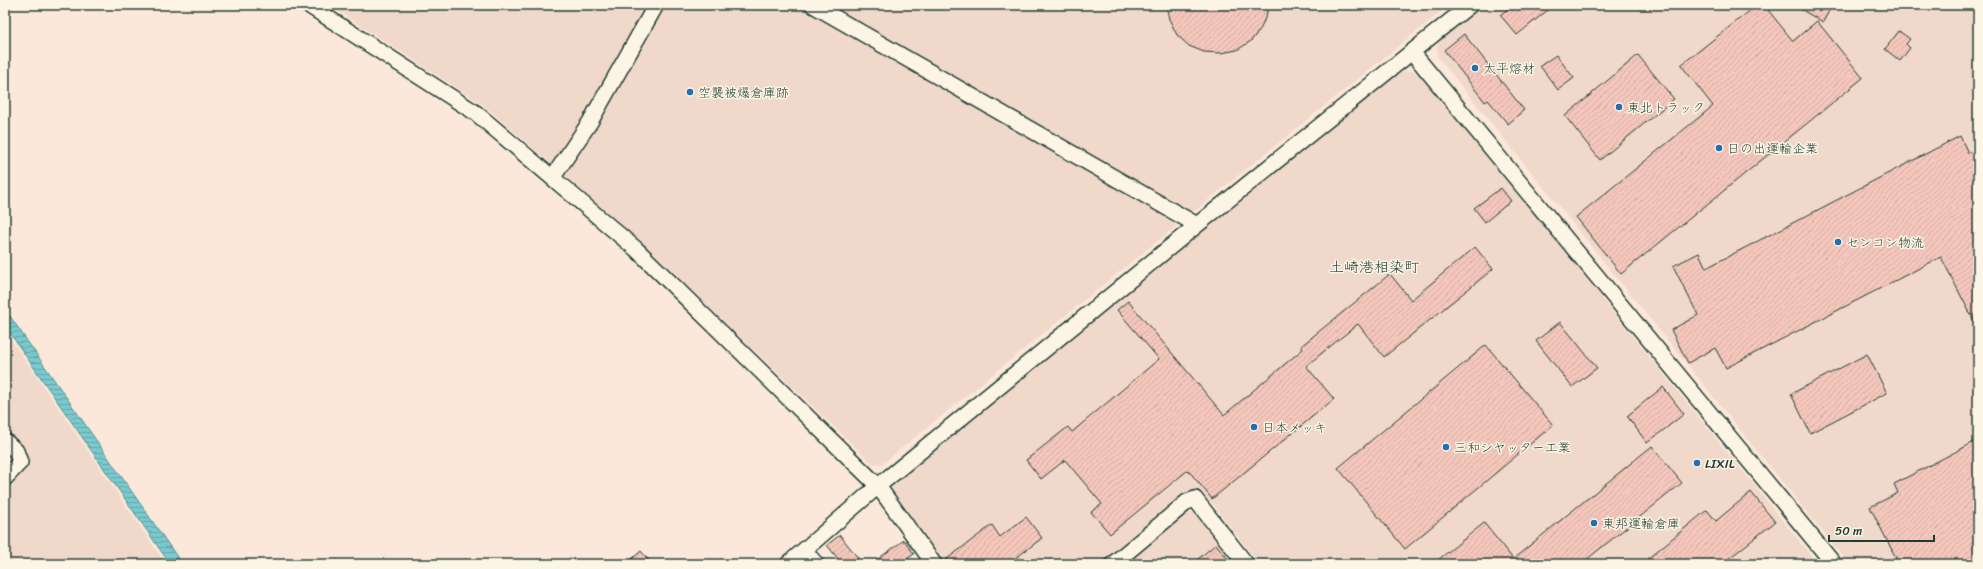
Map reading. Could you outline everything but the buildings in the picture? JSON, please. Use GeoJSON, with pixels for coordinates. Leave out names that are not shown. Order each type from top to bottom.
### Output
{"type":"FeatureCollection","features":[{"type":"Feature","properties":{"kind":"street"},"geometry":{"type":"LineString","coordinates":[[308,5],[476,113],[636,249],[878,486],[934,564]]}},
{"type":"Feature","properties":{"kind":"street"},"geometry":{"type":"LineString","coordinates":[[553,177],[590,122],[656,5]]}},
{"type":"Feature","properties":{"kind":"street"},"geometry":{"type":"LineString","coordinates":[[813,5],[1197,225]]}},
{"type":"Feature","properties":{"kind":"street"},"geometry":{"type":"LineString","coordinates":[[788,564],[878,486],[1197,225],[1470,5]]}},
{"type":"Feature","properties":{"kind":"street"},"geometry":{"type":"LineString","coordinates":[[1412,52],[1834,564]]}},
{"type":"Feature","properties":{"kind":"street"},"geometry":{"type":"LineString","coordinates":[[5,441],[16,450],[20,462],[5,478]]}},
{"type":"Feature","properties":{"kind":"street"},"geometry":{"type":"LineString","coordinates":[[1113,564],[1187,502],[1195,499],[1246,564]]}},
{"type":"Feature","properties":{"kind":"street"},"geometry":{"type":"LineString","coordinates":[[804,550],[816,564]]}},
{"type":"Feature","properties":{"kind":"shaded area"},"geometry":{"type":"Polygon","coordinates":[[[329,5],[1449,5],[882,464],[872,463],[645,246],[486,107],[329,5]]]}},
{"type":"Feature","properties":{"kind":"shaded area"},"geometry":{"type":"Polygon","coordinates":[[[1482,5],[1978,5],[1978,564],[1849,564],[1438,57],[1437,46],[1441,38],[1482,5]]]}},
{"type":"Feature","properties":{"kind":"shaded area"},"geometry":{"type":"Polygon","coordinates":[[[1403,72],[1418,72],[1818,564],[1259,564],[1212,503],[1198,494],[1107,564],[944,564],[894,495],[892,487],[896,479],[1391,79],[1403,72]]]}},
{"type":"Feature","properties":{"kind":"shaded area"},"geometry":{"type":"Polygon","coordinates":[[[5,331],[166,564],[5,564],[5,331]]]}},
{"type":"Feature","properties":{"kind":"shaded area"},"geometry":{"type":"Polygon","coordinates":[[[1189,512],[1200,513],[1240,564],[1126,564],[1189,512]]]}},
{"type":"Feature","properties":{"kind":"water"},"geometry":{"type":"Polygon","coordinates":[[[5,309],[182,564],[170,564],[5,326],[5,309]]]}},
{"type":"Feature","properties":{"kind":"place","name":"太平熔材"},"geometry":{"type":"Point","coordinates":[1475,68]}},
{"type":"Feature","properties":{"kind":"place","name":"空襲被爆倉庫跡"},"geometry":{"type":"Point","coordinates":[690,92]}},
{"type":"Feature","properties":{"kind":"place","name":"東北トラック"},"geometry":{"type":"Point","coordinates":[1619,107]}},
{"type":"Feature","properties":{"kind":"place","name":"日の出運輸企業"},"geometry":{"type":"Point","coordinates":[1719,148]}},
{"type":"Feature","properties":{"kind":"place","name":"センコン物流"},"geometry":{"type":"Point","coordinates":[1838,242]}},
{"type":"Feature","properties":{"kind":"place","name":"日本メッキ"},"geometry":{"type":"Point","coordinates":[1254,427]}},
{"type":"Feature","properties":{"kind":"place","name":"三和シヤッター工業"},"geometry":{"type":"Point","coordinates":[1446,447]}},
{"type":"Feature","properties":{"kind":"place","name":"LIXIL"},"geometry":{"type":"Point","coordinates":[1697,463]}},
{"type":"Feature","properties":{"kind":"place","name":"東邦運輸倉庫"},"geometry":{"type":"Point","coordinates":[1594,523]}},
{"type":"Feature","properties":{"kind":"district","name":"土崎港相染町"},"geometry":{"type":"Point","coordinates":[1374,267]}}]}
